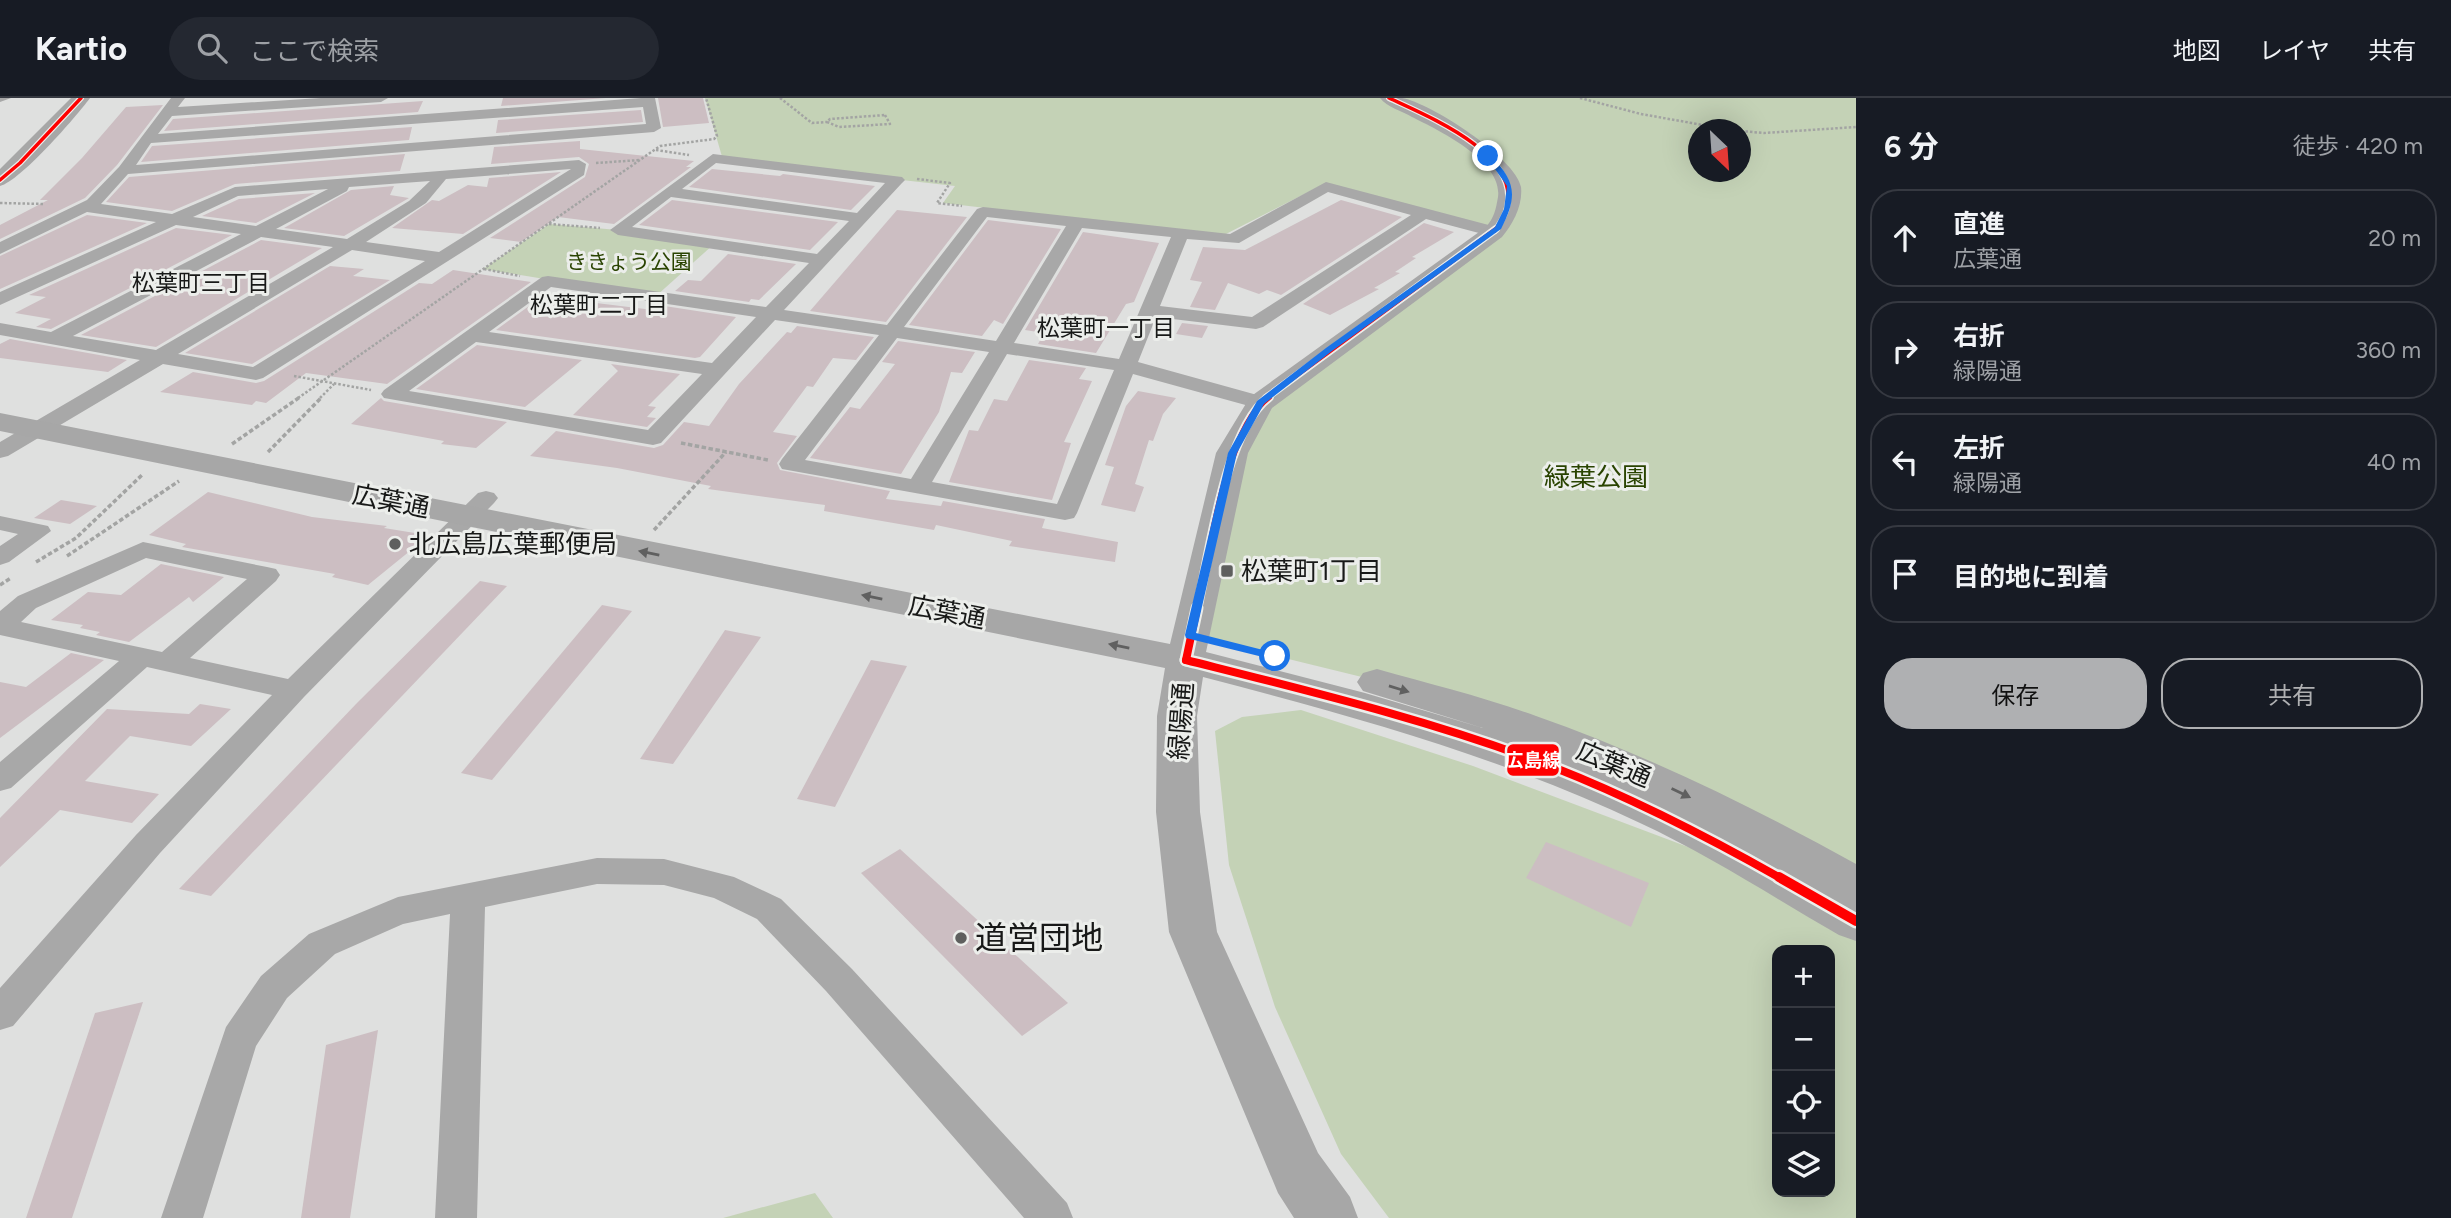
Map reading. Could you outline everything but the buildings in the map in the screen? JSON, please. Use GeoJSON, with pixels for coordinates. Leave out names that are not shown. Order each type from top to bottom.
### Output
{"type":"FeatureCollection","features":[{"type":"Feature","properties":{"kind":"street"},"geometry":{"type":"LineString","coordinates":[[0,156],[58,98]]}},
{"type":"Feature","properties":{"kind":"street"},"geometry":{"type":"LineString","coordinates":[[0,180],[20,163],[80,98]]}},
{"type":"Feature","properties":{"kind":"street"},"geometry":{"type":"LineString","coordinates":[[0,249],[86,207],[124,170],[178,98]]}},
{"type":"Feature","properties":{"kind":"street"},"geometry":{"type":"LineString","coordinates":[[168,112],[381,98]]}},
{"type":"Feature","properties":{"kind":"street"},"geometry":{"type":"LineString","coordinates":[[441,176],[439,146],[450,98]]}},
{"type":"Feature","properties":{"kind":"street"},"geometry":{"type":"LineString","coordinates":[[0,451],[356,241],[426,195],[437,184],[456,145],[464,98]]}},
{"type":"Feature","properties":{"kind":"street"},"geometry":{"type":"LineString","coordinates":[[1181,234],[1065,513],[790,464],[983,212],[1233,239],[1326,187],[1494,232],[1507,209],[1510,186],[1501,170],[1455,132],[1389,98]]}},
{"type":"Feature","properties":{"kind":"street"},"geometry":{"type":"LineString","coordinates":[[124,170],[654,128],[648,101],[149,139]]}},
{"type":"Feature","properties":{"kind":"street"},"geometry":{"type":"LineString","coordinates":[[618,230],[713,158],[897,180]]}},
{"type":"Feature","properties":{"kind":"street"},"geometry":{"type":"LineString","coordinates":[[0,299],[235,192],[579,164],[579,172],[256,374],[0,329]]}},
{"type":"Feature","properties":{"kind":"street"},"geometry":{"type":"LineString","coordinates":[[391,394],[653,438],[897,180]]}},
{"type":"Feature","properties":{"kind":"street"},"geometry":{"type":"LineString","coordinates":[[56,337],[351,183]]}},
{"type":"Feature","properties":{"kind":"street"},"geometry":{"type":"LineString","coordinates":[[668,192],[861,218]]}},
{"type":"Feature","properties":{"kind":"street"},"geometry":{"type":"LineString","coordinates":[[86,207],[181,217],[448,255]]}},
{"type":"Feature","properties":{"kind":"street"},"geometry":{"type":"LineString","coordinates":[[1149,310],[1256,323],[1424,214]]}},
{"type":"Feature","properties":{"kind":"street"},"geometry":{"type":"LineString","coordinates":[[918,486],[1076,222]]}},
{"type":"Feature","properties":{"kind":"street"},"geometry":{"type":"LineString","coordinates":[[618,230],[823,260]]}},
{"type":"Feature","properties":{"kind":"street","name":"緑陽通"},"geometry":{"type":"LineString","coordinates":[[1329,1218],[1298,1174],[1192,932],[1178,811],[1177,716],[1188,648],[1233,453],[1260,403],[1494,232]]}},
{"type":"Feature","properties":{"kind":"street"},"geometry":{"type":"LineString","coordinates":[[391,394],[548,281],[1128,366],[1260,403]]}},
{"type":"Feature","properties":{"kind":"street"},"geometry":{"type":"LineString","coordinates":[[473,336],[716,370]]}},
{"type":"Feature","properties":{"kind":"street","name":"広葉通"},"geometry":{"type":"LineString","coordinates":[[0,400],[267,453],[477,507],[653,530],[1188,648],[1528,759],[1657,811],[1856,921]]}},
{"type":"Feature","properties":{"kind":"street","name":"広葉通"},"geometry":{"type":"LineString","coordinates":[[0,422],[160,454],[477,507],[1188,648],[1366,678],[1537,732],[1668,787],[1794,849],[1856,886]]}},
{"type":"Feature","properties":{"kind":"street"},"geometry":{"type":"LineString","coordinates":[[0,1014],[148,844],[295,690],[477,507]]}},
{"type":"Feature","properties":{"kind":"street"},"geometry":{"type":"LineString","coordinates":[[0,523],[39,531],[0,557]]}},
{"type":"Feature","properties":{"kind":"street"},"geometry":{"type":"LineString","coordinates":[[0,780],[267,575],[142,550],[27,602],[1,626]]}},
{"type":"Feature","properties":{"kind":"street"},"geometry":{"type":"LineString","coordinates":[[1,626],[295,690]]}},
{"type":"Feature","properties":{"kind":"street"},"geometry":{"type":"LineString","coordinates":[[182,1218],[239,1039],[274,987],[322,944],[398,911],[597,871],[664,872],[722,887],[769,909],[839,980],[1052,1218]]}},
{"type":"Feature","properties":{"kind":"street"},"geometry":{"type":"LineString","coordinates":[[456,1218],[468,897]]}},
{"type":"Feature","properties":{"kind":"path"},"geometry":{"type":"LineString","coordinates":[[280,410],[666,144],[717,136],[706,98]]}},
{"type":"Feature","properties":{"kind":"path"},"geometry":{"type":"LineString","coordinates":[[780,98],[812,123],[827,122],[839,127],[890,124],[885,116],[830,119],[827,122]]}},
{"type":"Feature","properties":{"kind":"path"},"geometry":{"type":"LineString","coordinates":[[1580,98],[1688,122]]}},
{"type":"Feature","properties":{"kind":"path"},"geometry":{"type":"LineString","coordinates":[[1751,132],[1856,127]]}},
{"type":"Feature","properties":{"kind":"path"},"geometry":{"type":"LineString","coordinates":[[579,164],[641,160]]}},
{"type":"Feature","properties":{"kind":"path"},"geometry":{"type":"LineString","coordinates":[[897,180],[909,178],[950,183],[937,203],[983,212]]}},
{"type":"Feature","properties":{"kind":"path"},"geometry":{"type":"LineString","coordinates":[[0,203],[29,204]]}},
{"type":"Feature","properties":{"kind":"path"},"geometry":{"type":"LineString","coordinates":[[549,224],[618,230]]}},
{"type":"Feature","properties":{"kind":"path"},"geometry":{"type":"LineString","coordinates":[[262,370],[391,394]]}},
{"type":"Feature","properties":{"kind":"path"},"geometry":{"type":"LineString","coordinates":[[267,453],[334,384]]}},
{"type":"Feature","properties":{"kind":"path"},"geometry":{"type":"LineString","coordinates":[[653,438],[790,464]]}},
{"type":"Feature","properties":{"kind":"path"},"geometry":{"type":"LineString","coordinates":[[653,530],[726,452]]}},
{"type":"Feature","properties":{"kind":"path"},"geometry":{"type":"LineString","coordinates":[[33,565],[76,538],[141,476],[160,454]]}},
{"type":"Feature","properties":{"kind":"path"},"geometry":{"type":"LineString","coordinates":[[62,559],[93,542],[159,496]]}},
{"type":"Feature","properties":{"kind":"path"},"geometry":{"type":"LineString","coordinates":[[0,586],[22,572]]}},
{"type":"Feature","properties":{"kind":"path"},"geometry":{"type":"LineString","coordinates":[[0,586],[20,579]]}},
{"type":"Feature","properties":{"kind":"green space","name":"緑葉公園"},"geometry":{"type":"Polygon","coordinates":[[[705,98],[1856,98],[1856,886],[1366,678],[1190,635],[1260,403],[1494,232],[1324,184],[1222,236],[943,203],[955,186],[723,160],[705,98]]]}},
{"type":"Feature","properties":{"kind":"green space","name":"ききょう公園"},"geometry":{"type":"Polygon","coordinates":[[[549,224],[618,230],[714,244],[655,297],[483,269],[549,224]]]}},
{"type":"Feature","properties":{"kind":"green space"},"geometry":{"type":"Polygon","coordinates":[[[1301,710],[1473,766],[1712,856],[1856,941],[1856,1218],[1389,1218],[1341,1154],[1275,1007],[1229,865],[1215,731],[1242,717],[1301,710]]]}},
{"type":"Feature","properties":{"kind":"green space"},"geometry":{"type":"Polygon","coordinates":[[[815,1193],[833,1218],[723,1218],[815,1193]]]}},
{"type":"Feature","properties":{"kind":"transit line","name":"広島線"},"geometry":{"type":"LineString","coordinates":[[0,180],[20,163],[81,98]]}},
{"type":"Feature","properties":{"kind":"transit line","name":"広島線"},"geometry":{"type":"LineString","coordinates":[[1186,660],[1232,453],[1260,403],[1494,232],[1507,208],[1508,186],[1498,166],[1480,148],[1433,119],[1389,98]]}},
{"type":"Feature","properties":{"kind":"transit line","name":"広島線"},"geometry":{"type":"LineString","coordinates":[[1186,660],[1397,715],[1552,767],[1668,817],[1856,921]]}},
{"type":"Feature","properties":{"kind":"place","name":"北広島広葉郵便局"},"geometry":{"type":"Point","coordinates":[395,544]}},
{"type":"Feature","properties":{"kind":"place","name":"松葉町1丁目"},"geometry":{"type":"Point","coordinates":[1227,571]}},
{"type":"Feature","properties":{"kind":"place","name":"道営団地"},"geometry":{"type":"Point","coordinates":[961,938]}},
{"type":"Feature","properties":{"kind":"district","name":"松葉町三丁目"},"geometry":{"type":"Point","coordinates":[201,283]}},
{"type":"Feature","properties":{"kind":"district","name":"松葉町二丁目"},"geometry":{"type":"Point","coordinates":[599,305]}},
{"type":"Feature","properties":{"kind":"district","name":"松葉町一丁目"},"geometry":{"type":"Point","coordinates":[1106,328]}},
{"type":"Feature","properties":{"kind":"route"},"geometry":{"type":"LineString","coordinates":[[1275,656],[1190,635],[1233,453],[1260,403],[1498,228],[1507,209],[1510,186],[1501,170],[1488,156]]}}]}
